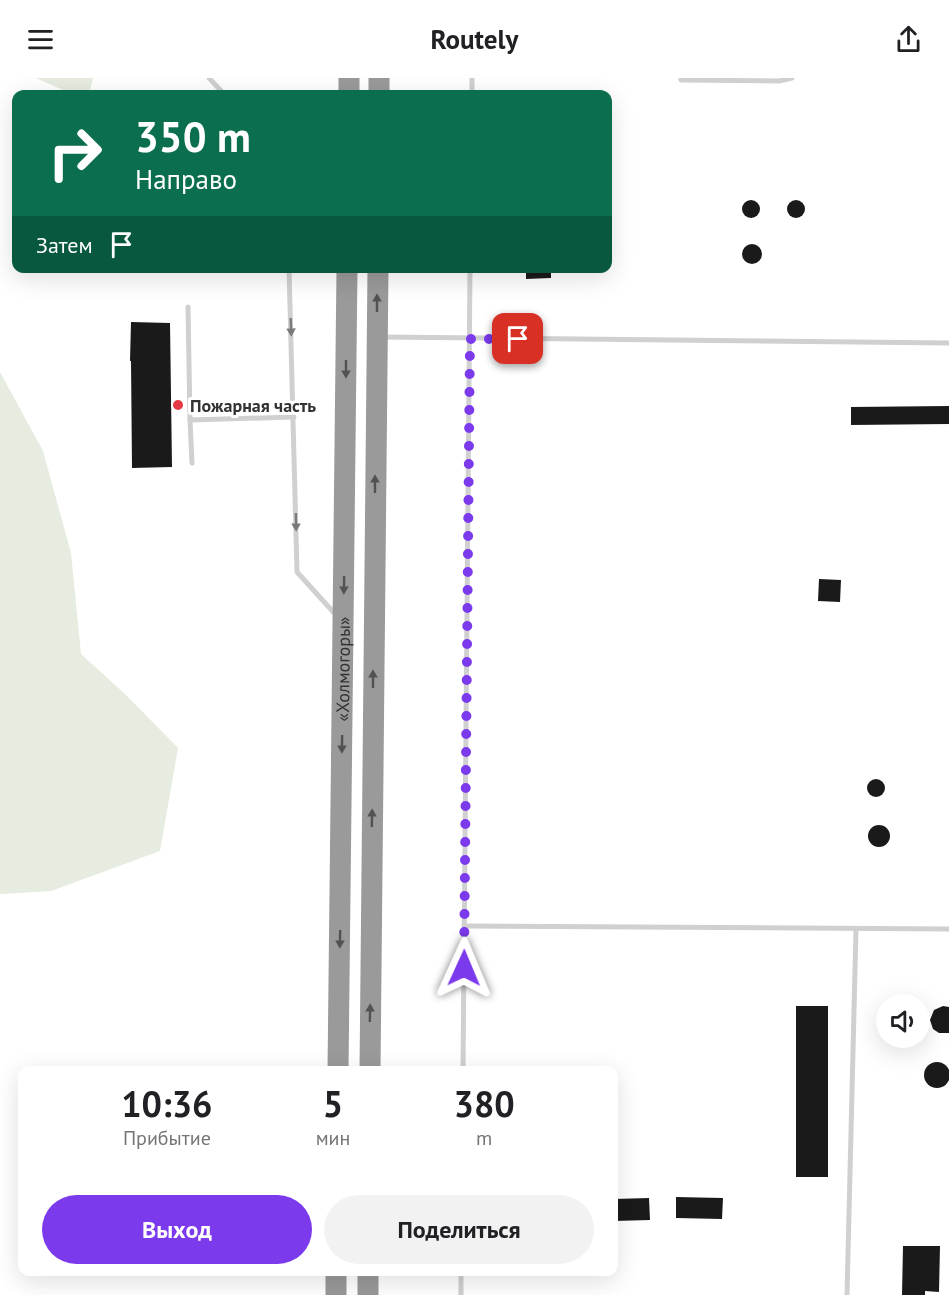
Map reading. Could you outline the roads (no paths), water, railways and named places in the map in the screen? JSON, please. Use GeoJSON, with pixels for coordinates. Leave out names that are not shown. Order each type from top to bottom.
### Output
{"type":"FeatureCollection","features":[{"type":"Feature","properties":{"kind":"highway","name":"«Холмогоры»"},"geometry":{"type":"LineString","coordinates":[[338,1066],[347,273]]}},
{"type":"Feature","properties":{"kind":"highway","name":"«Холмогоры»"},"geometry":{"type":"LineString","coordinates":[[370,1066],[378,273]]}},
{"type":"Feature","properties":{"kind":"highway"},"geometry":{"type":"LineString","coordinates":[[343,623],[374,623]]}},
{"type":"Feature","properties":{"kind":"highway"},"geometry":{"type":"LineString","coordinates":[[336,1276],[336,1295]]}},
{"type":"Feature","properties":{"kind":"highway"},"geometry":{"type":"LineString","coordinates":[[368,1276],[368,1295]]}},
{"type":"Feature","properties":{"kind":"lane"},"geometry":{"type":"LineString","coordinates":[[209,78],[220,90]]}},
{"type":"Feature","properties":{"kind":"lane"},"geometry":{"type":"LineString","coordinates":[[681,78],[681,80],[779,81],[792,78]]}},
{"type":"Feature","properties":{"kind":"lane"},"geometry":{"type":"LineString","coordinates":[[289,273],[297,572],[343,623]]}},
{"type":"Feature","properties":{"kind":"lane"},"geometry":{"type":"LineString","coordinates":[[463,1066],[470,273]]}},
{"type":"Feature","properties":{"kind":"lane"},"geometry":{"type":"LineString","coordinates":[[188,307],[192,463]]}},
{"type":"Feature","properties":{"kind":"lane"},"geometry":{"type":"LineString","coordinates":[[377,337],[949,343]]}},
{"type":"Feature","properties":{"kind":"lane"},"geometry":{"type":"LineString","coordinates":[[190,420],[294,417]]}},
{"type":"Feature","properties":{"kind":"lane"},"geometry":{"type":"LineString","coordinates":[[464,926],[949,929]]}},
{"type":"Feature","properties":{"kind":"lane"},"geometry":{"type":"LineString","coordinates":[[847,1295],[856,929]]}},
{"type":"Feature","properties":{"kind":"lane"},"geometry":{"type":"LineString","coordinates":[[461,1276],[461,1295]]}},
{"type":"Feature","properties":{"kind":"place","name":"Пожарная часть"},"geometry":{"type":"Point","coordinates":[178,405]}}]}
